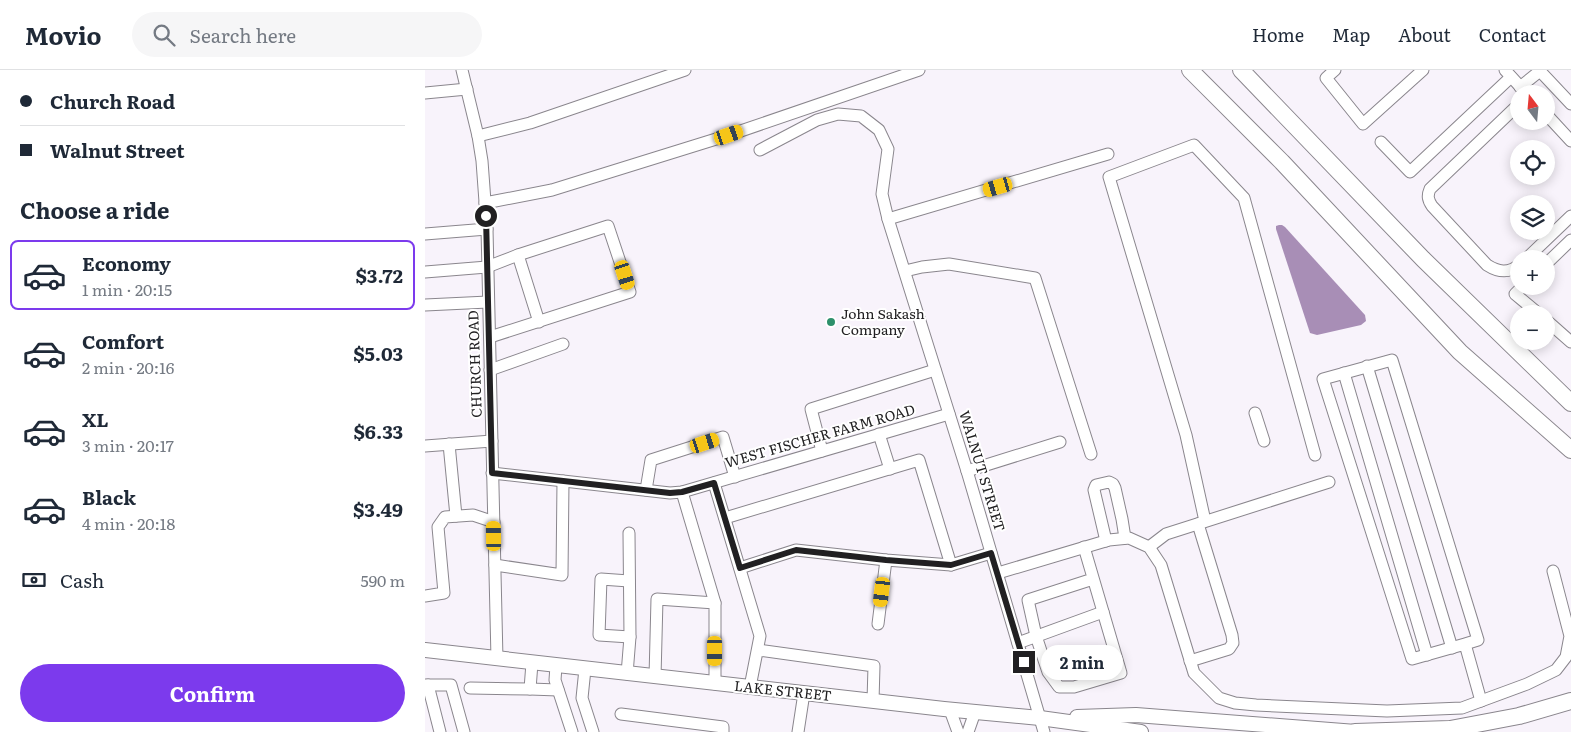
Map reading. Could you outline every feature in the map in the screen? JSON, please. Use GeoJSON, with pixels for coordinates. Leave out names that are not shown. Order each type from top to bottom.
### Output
{"type":"FeatureCollection","features":[{"type":"Feature","properties":{"kind":"highway"},"geometry":{"type":"LineString","coordinates":[[1190,70],[1282,162],[1460,352],[1571,450]]}},
{"type":"Feature","properties":{"kind":"highway"},"geometry":{"type":"LineString","coordinates":[[1241,70],[1423,260],[1571,403]]}},
{"type":"Feature","properties":{"kind":"highway"},"geometry":{"type":"LineString","coordinates":[[1355,732],[1450,729],[1519,716],[1571,701]]}},
{"type":"Feature","properties":{"kind":"main road","name":"LAKE STREET"},"geometry":{"type":"LineString","coordinates":[[425,650],[975,712],[1042,725],[1141,732]]}},
{"type":"Feature","properties":{"kind":"main road"},"geometry":{"type":"LineString","coordinates":[[1042,725],[1136,715],[1355,732]]}},
{"type":"Feature","properties":{"kind":"street"},"geometry":{"type":"LineString","coordinates":[[478,136],[530,123],[685,70]]}},
{"type":"Feature","properties":{"kind":"street"},"geometry":{"type":"LineString","coordinates":[[485,203],[552,190],[729,135],[919,70]]}},
{"type":"Feature","properties":{"kind":"street"},"geometry":{"type":"LineString","coordinates":[[1335,70],[1326,78],[1363,124],[1423,70]]}},
{"type":"Feature","properties":{"kind":"street","name":"CHURCH ROAD"},"geometry":{"type":"LineString","coordinates":[[465,71],[482,161],[487,229],[497,659]]}},
{"type":"Feature","properties":{"kind":"street"},"geometry":{"type":"LineString","coordinates":[[1528,85],[1540,71],[1571,104]]}},
{"type":"Feature","properties":{"kind":"street"},"geometry":{"type":"LineString","coordinates":[[1381,142],[1410,172],[1508,73],[1519,85]]}},
{"type":"Feature","properties":{"kind":"street"},"geometry":{"type":"LineString","coordinates":[[425,93],[467,89]]}},
{"type":"Feature","properties":{"kind":"street"},"geometry":{"type":"LineString","coordinates":[[1510,113],[1437,182],[1428,194],[1428,200],[1432,206],[1487,265],[1494,270],[1503,272],[1510,270]]}},
{"type":"Feature","properties":{"kind":"street","name":"WALNUT STREET"},"geometry":{"type":"LineString","coordinates":[[760,150],[817,120],[837,114],[861,116],[879,130],[888,149],[882,194],[888,219],[967,471],[1042,725]]}},
{"type":"Feature","properties":{"kind":"street"},"geometry":{"type":"LineString","coordinates":[[1555,124],[1571,141]]}},
{"type":"Feature","properties":{"kind":"street"},"geometry":{"type":"LineString","coordinates":[[1190,661],[1229,649],[1233,644],[1232,636],[1202,523],[1186,435],[1109,177],[1193,145],[1245,198],[1315,455]]}},
{"type":"Feature","properties":{"kind":"street"},"geometry":{"type":"LineString","coordinates":[[888,219],[1108,154]]}},
{"type":"Feature","properties":{"kind":"street"},"geometry":{"type":"LineString","coordinates":[[1535,250],[1571,216]]}},
{"type":"Feature","properties":{"kind":"street"},"geometry":{"type":"LineString","coordinates":[[425,272],[487,268],[518,255],[608,226],[630,292],[490,337]]}},
{"type":"Feature","properties":{"kind":"street"},"geometry":{"type":"LineString","coordinates":[[425,234],[487,229]]}},
{"type":"Feature","properties":{"kind":"street"},"geometry":{"type":"LineString","coordinates":[[1555,255],[1571,240]]}},
{"type":"Feature","properties":{"kind":"street"},"geometry":{"type":"LineString","coordinates":[[518,255],[539,322]]}},
{"type":"Feature","properties":{"kind":"street"},"geometry":{"type":"LineString","coordinates":[[905,271],[949,264],[1035,278],[1091,454]]}},
{"type":"Feature","properties":{"kind":"street"},"geometry":{"type":"LineString","coordinates":[[1516,295],[1528,305]]}},
{"type":"Feature","properties":{"kind":"street"},"geometry":{"type":"LineString","coordinates":[[425,305],[488,302]]}},
{"type":"Feature","properties":{"kind":"street"},"geometry":{"type":"LineString","coordinates":[[1555,328],[1571,342]]}},
{"type":"Feature","properties":{"kind":"street"},"geometry":{"type":"LineString","coordinates":[[490,370],[563,344]]}},
{"type":"Feature","properties":{"kind":"street"},"geometry":{"type":"LineString","coordinates":[[1392,360],[1478,640],[1412,659],[1323,379],[1344,373],[1392,360]]}},
{"type":"Feature","properties":{"kind":"street"},"geometry":{"type":"LineString","coordinates":[[1367,366],[1452,648]]}},
{"type":"Feature","properties":{"kind":"street"},"geometry":{"type":"LineString","coordinates":[[822,451],[811,409],[935,370]]}},
{"type":"Feature","properties":{"kind":"street"},"geometry":{"type":"LineString","coordinates":[[1344,373],[1427,655]]}},
{"type":"Feature","properties":{"kind":"street"},"geometry":{"type":"LineString","coordinates":[[1255,413],[1264,440]]}},
{"type":"Feature","properties":{"kind":"street","name":"WEST FISCHER FARM ROAD"},"geometry":{"type":"LineString","coordinates":[[492,473],[670,493],[682,492],[949,414]]}},
{"type":"Feature","properties":{"kind":"street"},"geometry":{"type":"LineString","coordinates":[[879,434],[890,469]]}},
{"type":"Feature","properties":{"kind":"street"},"geometry":{"type":"LineString","coordinates":[[647,490],[651,460],[723,437],[735,477]]}},
{"type":"Feature","properties":{"kind":"street"},"geometry":{"type":"LineString","coordinates":[[425,446],[492,441]]}},
{"type":"Feature","properties":{"kind":"street"},"geometry":{"type":"LineString","coordinates":[[967,471],[1060,442]]}},
{"type":"Feature","properties":{"kind":"street"},"geometry":{"type":"LineString","coordinates":[[449,444],[456,516]]}},
{"type":"Feature","properties":{"kind":"street"},"geometry":{"type":"LineString","coordinates":[[725,518],[919,460],[951,565]]}},
{"type":"Feature","properties":{"kind":"street"},"geometry":{"type":"LineString","coordinates":[[495,565],[562,575],[563,481]]}},
{"type":"Feature","properties":{"kind":"street"},"geometry":{"type":"LineString","coordinates":[[1106,541],[1094,490],[1096,485],[1109,482],[1115,488],[1125,538]]}},
{"type":"Feature","properties":{"kind":"street"},"geometry":{"type":"LineString","coordinates":[[1149,548],[1166,534],[1329,482]]}},
{"type":"Feature","properties":{"kind":"street"},"geometry":{"type":"LineString","coordinates":[[714,483],[760,636],[750,688]]}},
{"type":"Feature","properties":{"kind":"street"},"geometry":{"type":"LineString","coordinates":[[682,492],[715,603],[715,684]]}},
{"type":"Feature","properties":{"kind":"street"},"geometry":{"type":"LineString","coordinates":[[425,596],[445,593],[438,527],[445,517],[473,515],[494,522]]}},
{"type":"Feature","properties":{"kind":"street"},"geometry":{"type":"LineString","coordinates":[[627,674],[629,533]]}},
{"type":"Feature","properties":{"kind":"street"},"geometry":{"type":"LineString","coordinates":[[998,573],[1106,541],[1129,538],[1149,548],[1161,564],[1194,673],[1219,698],[1235,703],[1387,711],[1462,708],[1527,684],[1556,670],[1566,656],[1570,636],[1553,571]]}},
{"type":"Feature","properties":{"kind":"street"},"geometry":{"type":"LineString","coordinates":[[1084,548],[1121,673],[1074,687],[1059,687],[1048,672],[1036,636],[1028,600],[1093,580]]}},
{"type":"Feature","properties":{"kind":"street"},"geometry":{"type":"LineString","coordinates":[[740,568],[796,550],[951,565],[991,553]]}},
{"type":"Feature","properties":{"kind":"street"},"geometry":{"type":"LineString","coordinates":[[878,624],[886,560]]}},
{"type":"Feature","properties":{"kind":"street"},"geometry":{"type":"LineString","coordinates":[[629,581],[601,579],[599,636],[629,636]]}},
{"type":"Feature","properties":{"kind":"street"},"geometry":{"type":"LineString","coordinates":[[655,677],[657,599],[715,603]]}},
{"type":"Feature","properties":{"kind":"street"},"geometry":{"type":"LineString","coordinates":[[1018,643],[1103,612]]}},
{"type":"Feature","properties":{"kind":"street"},"geometry":{"type":"LineString","coordinates":[[1465,644],[1481,701]]}},
{"type":"Feature","properties":{"kind":"street"},"geometry":{"type":"LineString","coordinates":[[758,650],[874,666],[873,701]]}},
{"type":"Feature","properties":{"kind":"street"},"geometry":{"type":"LineString","coordinates":[[530,689],[532,663]]}},
{"type":"Feature","properties":{"kind":"street"},"geometry":{"type":"LineString","coordinates":[[557,666],[555,680],[572,732]]}},
{"type":"Feature","properties":{"kind":"street"},"geometry":{"type":"LineString","coordinates":[[585,669],[581,698],[593,732]]}},
{"type":"Feature","properties":{"kind":"street"},"geometry":{"type":"LineString","coordinates":[[440,732],[426,685],[451,686],[464,732]]}},
{"type":"Feature","properties":{"kind":"street"},"geometry":{"type":"LineString","coordinates":[[470,688],[558,690]]}},
{"type":"Feature","properties":{"kind":"street"},"geometry":{"type":"LineString","coordinates":[[798,732],[804,694]]}},
{"type":"Feature","properties":{"kind":"street"},"geometry":{"type":"LineString","coordinates":[[950,710],[958,732]]}},
{"type":"Feature","properties":{"kind":"street"},"geometry":{"type":"LineString","coordinates":[[968,732],[975,712]]}},
{"type":"Feature","properties":{"kind":"street"},"geometry":{"type":"LineString","coordinates":[[621,714],[724,730]]}},
{"type":"Feature","properties":{"kind":"shaded area"},"geometry":{"type":"Polygon","coordinates":[[[1276,226],[1285,227],[1365,315],[1366,321],[1361,325],[1317,335],[1310,333],[1276,229],[1276,226]]]}},
{"type":"Feature","properties":{"kind":"place","name":"John Sakash Company"},"geometry":{"type":"Point","coordinates":[831,322]}},
{"type":"Feature","properties":{"kind":"route"},"geometry":{"type":"LineString","coordinates":[[486,216],[492,473],[670,493],[682,492],[714,483],[740,568],[796,550],[951,565],[991,553],[1024,662]]}}]}
